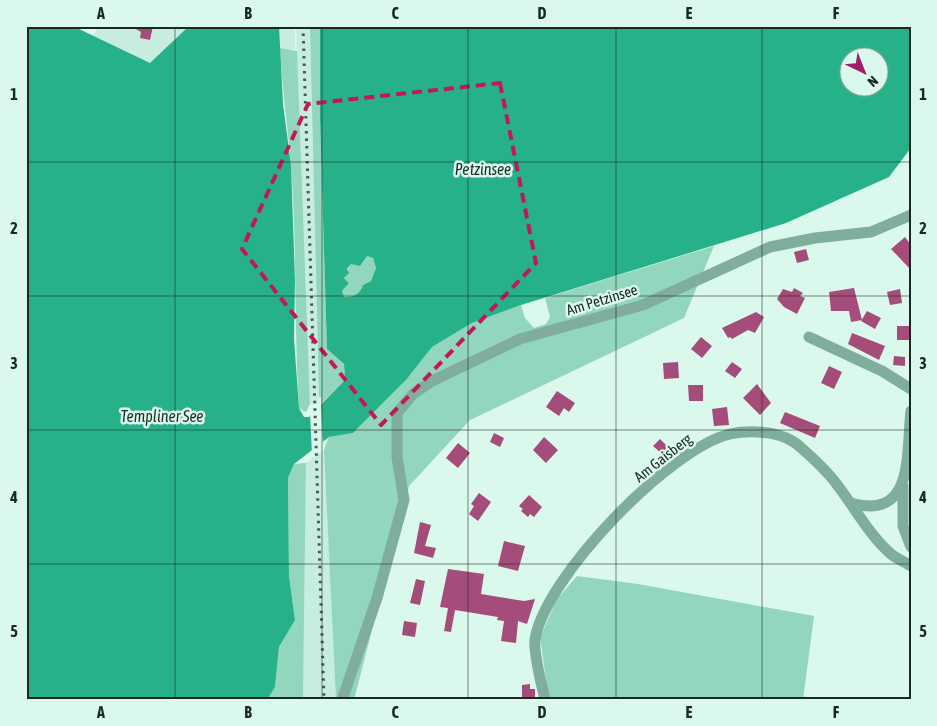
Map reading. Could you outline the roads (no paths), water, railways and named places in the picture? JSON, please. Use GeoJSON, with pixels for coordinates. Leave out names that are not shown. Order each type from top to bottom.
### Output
{"type":"FeatureCollection","features":[{"type":"Feature","properties":{"kind":"street","name":"Am Petzinsee"},"geometry":{"type":"LineString","coordinates":[[342,700],[377,598],[404,500],[397,457],[397,412],[413,394],[432,381],[520,339],[643,304],[770,247],[815,238],[871,232],[911,215]]}},
{"type":"Feature","properties":{"kind":"street"},"geometry":{"type":"LineString","coordinates":[[809,337],[882,371],[911,389]]}},
{"type":"Feature","properties":{"kind":"street"},"geometry":{"type":"LineString","coordinates":[[911,411],[903,484],[903,526],[911,547]]}},
{"type":"Feature","properties":{"kind":"street","name":"Am Gaisberg"},"geometry":{"type":"LineString","coordinates":[[544,700],[534,641],[547,604],[574,562],[604,528],[659,478],[696,449],[728,434],[747,432],[772,434],[792,440],[819,464],[851,503],[871,532],[892,555],[911,566]]}},
{"type":"Feature","properties":{"kind":"street"},"geometry":{"type":"LineString","coordinates":[[851,503],[867,508],[879,505],[895,498],[903,484]]}},
{"type":"Feature","properties":{"kind":"water"},"geometry":{"type":"Polygon","coordinates":[[[26,26],[70,26],[150,63],[189,26],[279,26],[283,104],[291,165],[295,281],[294,339],[299,408],[304,417],[309,417],[345,380],[344,364],[327,349],[320,120],[320,26],[911,26],[910,149],[889,177],[786,223],[521,305],[472,323],[432,347],[406,380],[353,433],[329,437],[294,464],[288,478],[289,576],[295,620],[279,647],[275,687],[267,700],[26,700],[26,26]],[[367,256],[360,266],[351,264],[347,269],[349,273],[344,278],[349,283],[342,291],[344,297],[356,294],[363,285],[371,281],[376,268],[373,258],[367,256]]]}},
{"type":"Feature","properties":{"kind":"railway"},"geometry":{"type":"LineString","coordinates":[[303,26],[324,700]]}},
{"type":"Feature","properties":{"kind":"water label","name":"Petzinsee"},"geometry":{"type":"Point","coordinates":[483,169]}},
{"type":"Feature","properties":{"kind":"water label","name":"Templiner See"},"geometry":{"type":"Point","coordinates":[162,416]}}]}
